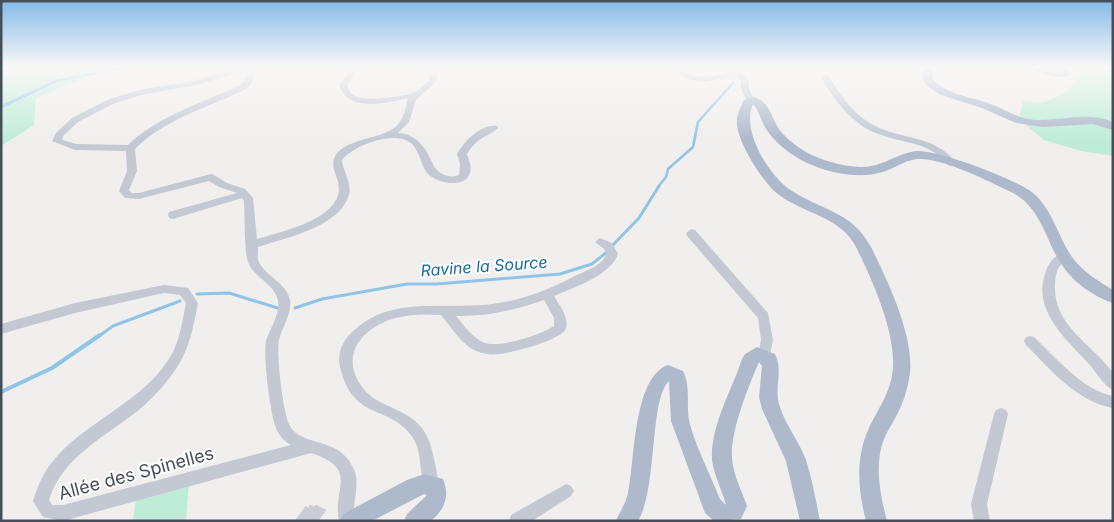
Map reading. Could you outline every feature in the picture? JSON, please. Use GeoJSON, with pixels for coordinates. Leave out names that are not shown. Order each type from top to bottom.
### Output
{"type":"FeatureCollection","features":[{"type":"Feature","properties":{"kind":"main road"},"geometry":{"type":"LineString","coordinates":[[948,91],[992,108],[1013,120],[1037,124],[1089,119],[1113,126]]}},
{"type":"Feature","properties":{"kind":"main road"},"geometry":{"type":"LineString","coordinates":[[877,521],[871,501],[867,475],[874,438],[888,413],[899,382],[902,365],[902,346],[887,305],[857,236],[836,219],[785,193],[768,175],[745,136],[742,126],[742,117],[750,100],[759,103],[768,123],[786,144],[806,157],[834,166],[874,170],[918,155],[939,159],[1009,185],[1031,198],[1052,229],[1064,256],[1083,277],[1113,296]]}},
{"type":"Feature","properties":{"kind":"main road"},"geometry":{"type":"LineString","coordinates":[[626,521],[636,505],[651,406],[660,378],[668,372],[677,376],[680,382],[680,422],[712,506],[718,512],[727,516],[734,512],[737,506],[725,474],[723,443],[751,359],[757,354],[764,355],[769,359],[771,366],[768,386],[772,409],[796,460],[810,521]]}},
{"type":"Feature","properties":{"kind":"main road"},"geometry":{"type":"LineString","coordinates":[[349,521],[414,486],[431,484],[436,486],[438,495],[434,504],[414,521]]}},
{"type":"Feature","properties":{"kind":"street"},"geometry":{"type":"LineString","coordinates":[[130,148],[75,147],[60,144],[56,138],[81,116],[112,102],[148,91]]}},
{"type":"Feature","properties":{"kind":"street"},"geometry":{"type":"LineString","coordinates":[[233,91],[142,135],[130,148],[132,170],[124,190],[129,196],[139,196],[211,177],[245,194],[250,208],[251,252],[256,269],[281,294],[284,302],[272,346],[282,427],[296,441],[335,456],[344,464],[350,485],[345,508],[349,521]]}},
{"type":"Feature","properties":{"kind":"street"},"geometry":{"type":"LineString","coordinates":[[346,91],[352,100],[364,102],[417,94]]}},
{"type":"Feature","properties":{"kind":"street"},"geometry":{"type":"LineString","coordinates":[[390,136],[405,122],[408,108],[420,91]]}},
{"type":"Feature","properties":{"kind":"street"},"geometry":{"type":"LineString","coordinates":[[746,91],[750,100]]}},
{"type":"Feature","properties":{"kind":"street"},"geometry":{"type":"LineString","coordinates":[[833,91],[839,102],[857,118],[889,135],[932,145],[944,153],[952,164]]}},
{"type":"Feature","properties":{"kind":"street"},"geometry":{"type":"LineString","coordinates":[[252,245],[321,221],[341,203],[344,187],[337,165],[340,155],[351,146],[390,136],[409,138],[415,142],[432,172],[453,180],[459,179],[466,173],[467,167],[462,154],[467,145],[477,135],[494,128]]}},
{"type":"Feature","properties":{"kind":"street"},"geometry":{"type":"LineString","coordinates":[[173,214],[245,194]]}},
{"type":"Feature","properties":{"kind":"street"},"geometry":{"type":"LineString","coordinates":[[691,233],[764,316],[767,340],[764,355]]}},
{"type":"Feature","properties":{"kind":"street"},"geometry":{"type":"LineString","coordinates":[[431,484],[425,452],[419,434],[408,423],[372,406],[352,384],[345,352],[352,339],[381,316],[404,310],[472,311],[500,308],[546,293],[603,267],[610,260],[612,254],[608,246],[600,242]]}},
{"type":"Feature","properties":{"kind":"street"},"geometry":{"type":"LineString","coordinates":[[1064,256],[1056,260],[1050,272],[1048,294],[1050,306],[1056,319],[1069,337],[1105,373],[1113,384]]}},
{"type":"Feature","properties":{"kind":"street","name":"Allée des Spinelles"},"geometry":{"type":"LineString","coordinates":[[1,329],[75,308],[164,290],[184,291],[192,303],[184,338],[176,360],[147,395],[72,454],[52,475],[41,501],[48,512],[63,513],[313,446]]}},
{"type":"Feature","properties":{"kind":"street"},"geometry":{"type":"LineString","coordinates":[[444,310],[473,343],[486,349],[501,350],[549,335],[560,328],[560,318],[546,293]]}},
{"type":"Feature","properties":{"kind":"street"},"geometry":{"type":"LineString","coordinates":[[1030,342],[1087,392],[1103,401],[1113,402]]}},
{"type":"Feature","properties":{"kind":"street"},"geometry":{"type":"LineString","coordinates":[[982,521],[979,504],[1001,414]]}},
{"type":"Feature","properties":{"kind":"street"},"geometry":{"type":"LineString","coordinates":[[517,521],[566,491]]}},
{"type":"Feature","properties":{"kind":"green space"},"geometry":{"type":"Polygon","coordinates":[[[1,91],[52,91],[36,98],[34,125],[1,146],[1,91]]]}},
{"type":"Feature","properties":{"kind":"green space"},"geometry":{"type":"Polygon","coordinates":[[[1065,91],[1113,91],[1113,156],[1081,151],[1044,140],[1019,119],[1023,101],[1045,102],[1065,91]]]}},
{"type":"Feature","properties":{"kind":"green space"},"geometry":{"type":"Polygon","coordinates":[[[189,482],[186,521],[133,521],[136,497],[189,482]]]}},
{"type":"Feature","properties":{"kind":"building"},"geometry":{"type":"Polygon","coordinates":[[[310,505],[314,507],[316,505],[326,510],[318,521],[295,521],[306,506],[308,508],[310,505]]]}},
{"type":"Feature","properties":{"kind":"waterway"},"geometry":{"type":"LineString","coordinates":[[1,107],[34,91]]}},
{"type":"Feature","properties":{"kind":"waterway","name":"Ravine la Source"},"geometry":{"type":"LineString","coordinates":[[658,187],[666,177],[668,169],[693,147],[698,122],[725,91]]}},
{"type":"Feature","properties":{"kind":"waterway","name":"Ravine la Source"},"geometry":{"type":"LineString","coordinates":[[611,247],[639,218],[659,186]]}},
{"type":"Feature","properties":{"kind":"waterway","name":"Ravine la Source"},"geometry":{"type":"LineString","coordinates":[[295,308],[322,299],[407,284],[437,284],[560,274],[592,264],[607,252]]}},
{"type":"Feature","properties":{"kind":"waterway","name":"Ravine la Source"},"geometry":{"type":"LineString","coordinates":[[197,294],[229,293],[281,309]]}},
{"type":"Feature","properties":{"kind":"waterway","name":"Ravine la Source"},"geometry":{"type":"LineString","coordinates":[[99,336],[113,326],[180,301]]}},
{"type":"Feature","properties":{"kind":"waterway","name":"Ravine la Source"},"geometry":{"type":"LineString","coordinates":[[1,392],[52,368],[100,335]]}}]}
